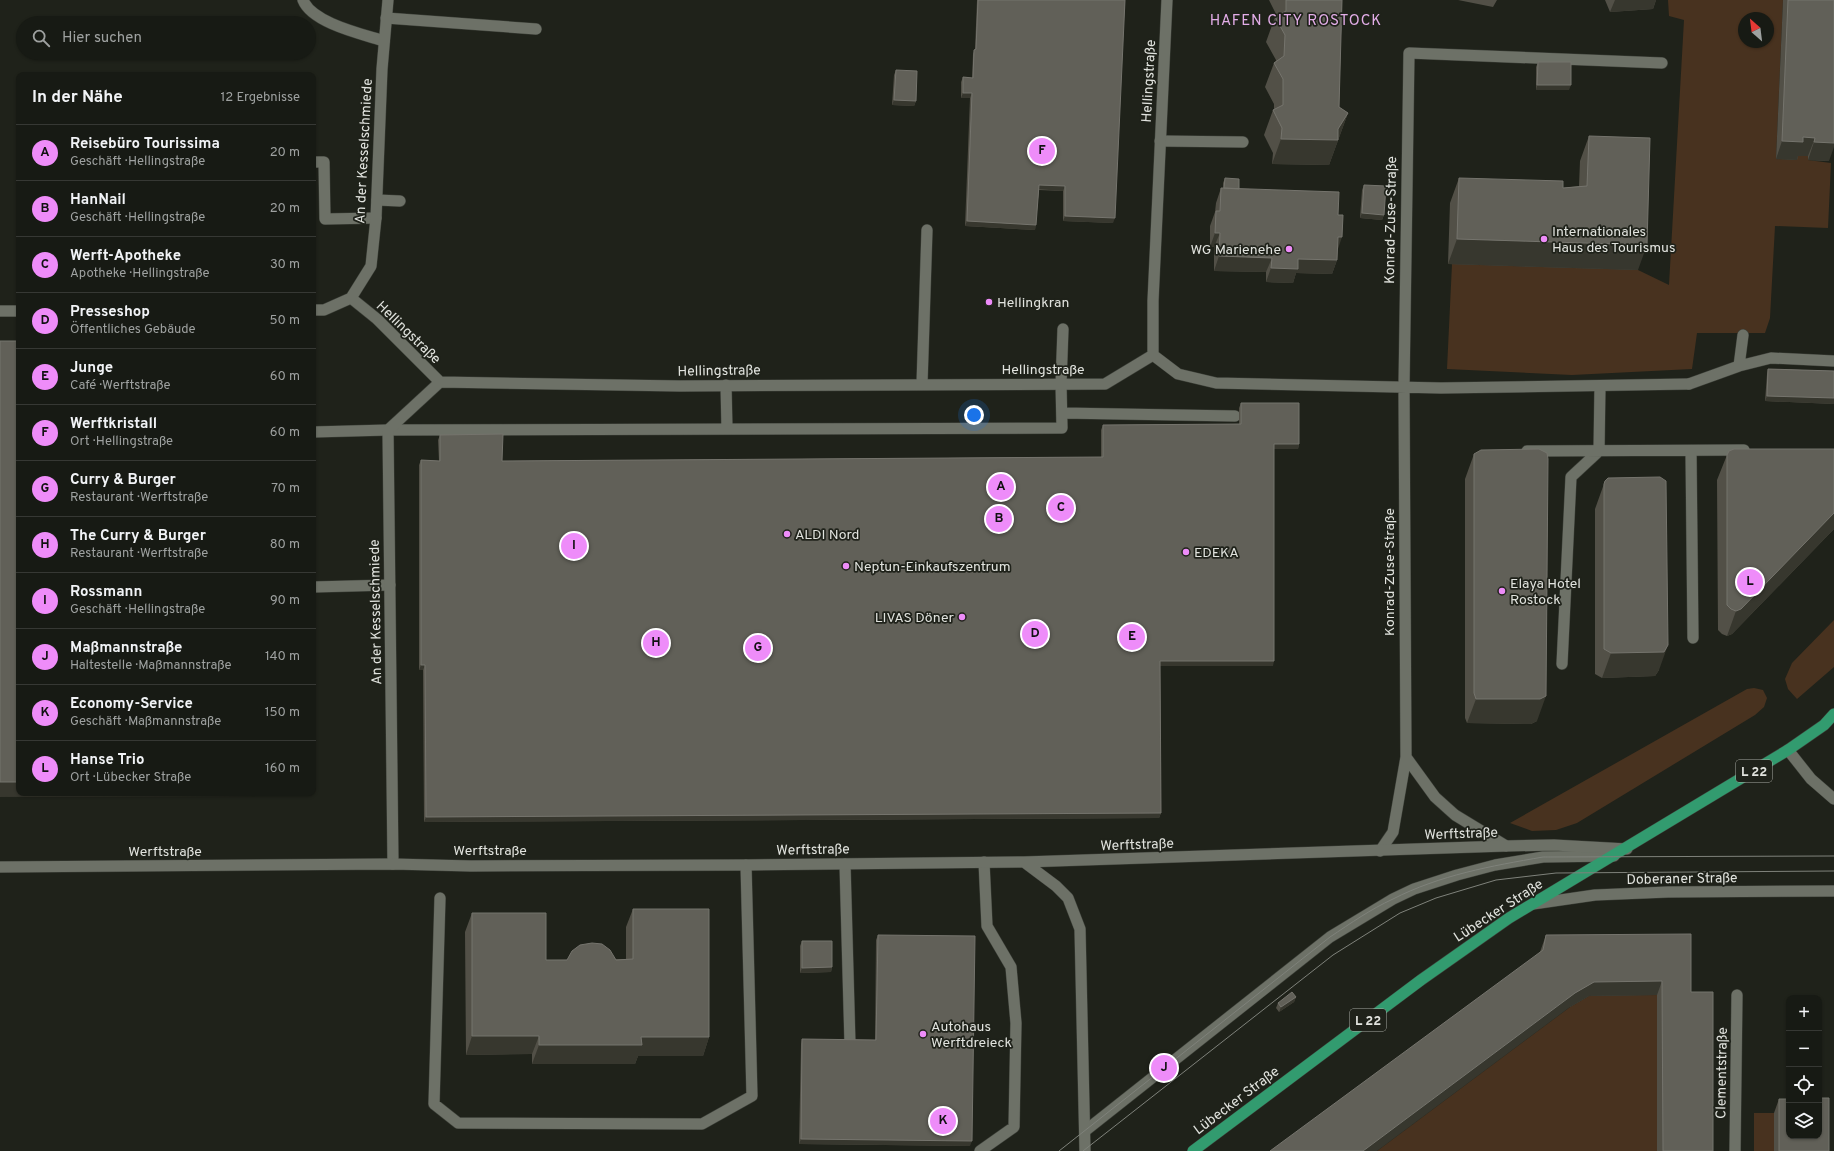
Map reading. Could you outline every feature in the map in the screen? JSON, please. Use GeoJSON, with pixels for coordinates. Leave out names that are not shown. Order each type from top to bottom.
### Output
{"type":"FeatureCollection","features":[{"type":"Feature","properties":{"kind":"main road","name":"Lübecker Straße"},"geometry":{"type":"LineString","coordinates":[[1193,1151],[1421,980],[1532,904],[1627,849],[1788,750],[1824,725],[1834,714]]}},
{"type":"Feature","properties":{"kind":"street"},"geometry":{"type":"LineString","coordinates":[[303,0],[306,7],[319,17],[354,32],[384,41]]}},
{"type":"Feature","properties":{"kind":"street","name":"An der Kesselschmiede"},"geometry":{"type":"LineString","coordinates":[[351,298],[371,266],[376,218],[384,41],[388,0]]}},
{"type":"Feature","properties":{"kind":"street","name":"Hellingstraße"},"geometry":{"type":"LineString","coordinates":[[351,298],[376,319],[440,382],[726,386],[1105,384],[1153,355],[1153,301],[1166,0]]}},
{"type":"Feature","properties":{"kind":"street"},"geometry":{"type":"LineString","coordinates":[[386,18],[536,29]]}},
{"type":"Feature","properties":{"kind":"street","name":"Konrad-Zuse-Straße"},"geometry":{"type":"LineString","coordinates":[[1380,851],[1393,832],[1406,757],[1404,387],[1409,53],[1662,63]]}},
{"type":"Feature","properties":{"kind":"street"},"geometry":{"type":"LineString","coordinates":[[1160,141],[1243,142]]}},
{"type":"Feature","properties":{"kind":"street"},"geometry":{"type":"LineString","coordinates":[[316,162],[324,162],[325,218],[376,218]]}},
{"type":"Feature","properties":{"kind":"street"},"geometry":{"type":"LineString","coordinates":[[377,200],[400,201]]}},
{"type":"Feature","properties":{"kind":"street"},"geometry":{"type":"LineString","coordinates":[[922,384],[927,230]]}},
{"type":"Feature","properties":{"kind":"street"},"geometry":{"type":"LineString","coordinates":[[316,310],[324,310],[351,298]]}},
{"type":"Feature","properties":{"kind":"street"},"geometry":{"type":"LineString","coordinates":[[0,311],[16,311]]}},
{"type":"Feature","properties":{"kind":"street"},"geometry":{"type":"LineString","coordinates":[[316,432],[388,430],[1062,428],[1061,384],[1063,329]]}},
{"type":"Feature","properties":{"kind":"street"},"geometry":{"type":"LineString","coordinates":[[1739,366],[1743,335]]}},
{"type":"Feature","properties":{"kind":"street"},"geometry":{"type":"LineString","coordinates":[[1153,355],[1178,374],[1216,383],[1404,387],[1689,384],[1739,366],[1771,358],[1834,361]]}},
{"type":"Feature","properties":{"kind":"street"},"geometry":{"type":"LineString","coordinates":[[388,430],[440,382]]}},
{"type":"Feature","properties":{"kind":"street"},"geometry":{"type":"LineString","coordinates":[[726,386],[727,429]]}},
{"type":"Feature","properties":{"kind":"street"},"geometry":{"type":"LineString","coordinates":[[1562,664],[1571,477],[1599,451],[1600,386]]}},
{"type":"Feature","properties":{"kind":"street"},"geometry":{"type":"LineString","coordinates":[[1062,413],[1235,416]]}},
{"type":"Feature","properties":{"kind":"street","name":"An der Kesselschmiede"},"geometry":{"type":"LineString","coordinates":[[388,430],[393,864]]}},
{"type":"Feature","properties":{"kind":"street"},"geometry":{"type":"LineString","coordinates":[[1691,450],[1693,638]]}},
{"type":"Feature","properties":{"kind":"street"},"geometry":{"type":"LineString","coordinates":[[1512,451],[1754,450]]}},
{"type":"Feature","properties":{"kind":"street"},"geometry":{"type":"LineString","coordinates":[[316,587],[390,585]]}},
{"type":"Feature","properties":{"kind":"street"},"geometry":{"type":"LineString","coordinates":[[1788,750],[1811,779],[1834,799]]}},
{"type":"Feature","properties":{"kind":"street"},"geometry":{"type":"LineString","coordinates":[[1406,757],[1435,797],[1455,815],[1506,846]]}},
{"type":"Feature","properties":{"kind":"street","name":"Werftstraße"},"geometry":{"type":"LineString","coordinates":[[0,867],[393,864],[471,866],[845,864],[1024,862],[1554,845],[1627,849]]}},
{"type":"Feature","properties":{"kind":"street"},"geometry":{"type":"LineString","coordinates":[[1085,1131],[1330,937],[1393,899],[1414,889],[1457,875],[1495,865],[1542,857],[1614,856]]}},
{"type":"Feature","properties":{"kind":"street"},"geometry":{"type":"LineString","coordinates":[[980,1151],[1014,1127],[1016,1023],[1011,967],[987,926],[984,862]]}},
{"type":"Feature","properties":{"kind":"street"},"geometry":{"type":"LineString","coordinates":[[1024,862],[1056,886],[1068,898],[1075,912],[1080,929],[1085,1151]]}},
{"type":"Feature","properties":{"kind":"street"},"geometry":{"type":"LineString","coordinates":[[440,898],[434,1104],[458,1123],[702,1124],[752,1096],[746,864]]}},
{"type":"Feature","properties":{"kind":"street"},"geometry":{"type":"LineString","coordinates":[[845,864],[850,1044]]}},
{"type":"Feature","properties":{"kind":"street","name":"Doberaner Straße"},"geometry":{"type":"LineString","coordinates":[[1532,904],[1595,895],[1682,892],[1834,891]]}},
{"type":"Feature","properties":{"kind":"street","name":"Clementstraße"},"geometry":{"type":"LineString","coordinates":[[1735,1151],[1737,995]]}},
{"type":"Feature","properties":{"kind":"shaded area"},"geometry":{"type":"Polygon","coordinates":[[[1668,0],[1783,0],[1776,159],[1797,160],[1797,156],[1808,156],[1808,160],[1831,163],[1828,228],[1775,226],[1770,318],[1765,333],[1697,333],[1692,369],[1572,375],[1447,369],[1452,264],[1638,270],[1669,285],[1684,20],[1669,16],[1668,0]]]}},
{"type":"Feature","properties":{"kind":"shaded area"},"geometry":{"type":"Polygon","coordinates":[[[1834,620],[1834,667],[1797,699],[1788,689],[1785,679],[1792,663],[1834,620]]]}},
{"type":"Feature","properties":{"kind":"shaded area"},"geometry":{"type":"Polygon","coordinates":[[[1754,688],[1763,690],[1767,698],[1764,707],[1755,715],[1577,823],[1556,830],[1532,831],[1510,823],[1747,689],[1754,688]]]}},
{"type":"Feature","properties":{"kind":"shaded area"},"geometry":{"type":"Polygon","coordinates":[[[1657,995],[1657,1151],[1377,1151],[1570,1007],[1589,996],[1657,995]]]}},
{"type":"Feature","properties":{"kind":"shaded area"},"geometry":{"type":"Polygon","coordinates":[[[1754,1113],[1774,1113],[1774,1151],[1754,1151],[1754,1113]]]}},
{"type":"Feature","properties":{"kind":"building"},"geometry":{"type":"Polygon","coordinates":[[[978,0],[1125,0],[1115,218],[1065,216],[1065,186],[1039,185],[1036,225],[967,221],[972,93],[963,93],[963,77],[973,78],[978,0]]]}},
{"type":"Feature","properties":{"kind":"building"},"geometry":{"type":"Polygon","coordinates":[[[1286,0],[1342,0],[1339,107],[1348,113],[1338,129],[1338,140],[1281,139],[1282,128],[1273,110],[1283,105],[1283,79],[1274,63],[1284,56],[1285,35],[1275,17],[1286,11],[1286,0]]]}},
{"type":"Feature","properties":{"kind":"building"},"geometry":{"type":"Polygon","coordinates":[[[1788,0],[1834,0],[1834,143],[1814,142],[1815,138],[1803,137],[1803,142],[1782,141],[1788,0]]]}},
{"type":"Feature","properties":{"kind":"building"},"geometry":{"type":"Polygon","coordinates":[[[1538,62],[1571,62],[1571,85],[1537,85],[1538,62]]]}},
{"type":"Feature","properties":{"kind":"building"},"geometry":{"type":"Polygon","coordinates":[[[896,70],[917,71],[916,101],[894,100],[896,70]]]}},
{"type":"Feature","properties":{"kind":"building","name":"Internationales Haus des Tourismus"},"geometry":{"type":"Polygon","coordinates":[[[1589,136],[1650,138],[1647,245],[1457,239],[1459,178],[1563,181],[1563,188],[1587,186],[1589,136]]]}},
{"type":"Feature","properties":{"kind":"building"},"geometry":{"type":"Polygon","coordinates":[[[1225,178],[1239,179],[1239,189],[1224,188],[1225,178]]]}},
{"type":"Feature","properties":{"kind":"building"},"geometry":{"type":"Polygon","coordinates":[[[1364,185],[1386,186],[1384,215],[1362,213],[1364,185]]]}},
{"type":"Feature","properties":{"kind":"building"},"geometry":{"type":"Polygon","coordinates":[[[1221,188],[1339,192],[1338,215],[1343,215],[1342,237],[1338,237],[1337,260],[1298,259],[1298,269],[1271,268],[1272,258],[1219,256],[1220,233],[1215,233],[1216,211],[1220,211],[1221,188]]]}},
{"type":"Feature","properties":{"kind":"building"},"geometry":{"type":"Polygon","coordinates":[[[0,341],[16,341],[16,782],[0,782],[0,341]]]}},
{"type":"Feature","properties":{"kind":"building"},"geometry":{"type":"Polygon","coordinates":[[[1768,369],[1834,371],[1834,398],[1767,396],[1768,369]]]}},
{"type":"Feature","properties":{"kind":"building","name":"Neptun-Einkaufszentrum"},"geometry":{"type":"Polygon","coordinates":[[[1241,403],[1299,403],[1299,444],[1274,444],[1274,661],[1160,661],[1161,813],[426,817],[425,665],[421,665],[421,460],[440,461],[440,435],[503,434],[502,461],[1103,457],[1103,425],[1241,424],[1241,403]]]}},
{"type":"Feature","properties":{"kind":"building","name":"Elaya Hotel Rostock"},"geometry":{"type":"Polygon","coordinates":[[[1539,449],[1547,453],[1548,459],[1546,696],[1540,699],[1476,699],[1474,693],[1474,454],[1481,450],[1539,449]]]}},
{"type":"Feature","properties":{"kind":"building"},"geometry":{"type":"Polygon","coordinates":[[[1734,449],[1834,449],[1834,513],[1741,609],[1736,611],[1727,605],[1727,455],[1729,451],[1734,449]]]}},
{"type":"Feature","properties":{"kind":"building"},"geometry":{"type":"Polygon","coordinates":[[[1660,477],[1666,481],[1668,645],[1664,652],[1611,653],[1604,649],[1604,484],[1608,478],[1660,477]]]}},
{"type":"Feature","properties":{"kind":"building"},"geometry":{"type":"Polygon","coordinates":[[[633,909],[709,909],[709,1037],[641,1037],[642,1045],[539,1045],[539,1036],[472,1036],[472,913],[546,913],[546,960],[567,960],[572,951],[580,945],[592,943],[602,944],[610,950],[616,960],[633,959],[633,909]]]}},
{"type":"Feature","properties":{"kind":"building"},"geometry":{"type":"Polygon","coordinates":[[[1691,934],[1691,992],[1713,992],[1713,1151],[1663,1151],[1662,981],[1594,982],[1575,993],[1363,1151],[1270,1151],[1543,950],[1546,935],[1691,934]]]}},
{"type":"Feature","properties":{"kind":"building","name":"Autohaus Werftdreieck"},"geometry":{"type":"Polygon","coordinates":[[[878,935],[975,936],[972,1141],[801,1139],[802,1039],[876,1040],[878,935]]]}},
{"type":"Feature","properties":{"kind":"building"},"geometry":{"type":"Polygon","coordinates":[[[802,941],[832,941],[832,967],[802,968],[802,941]]]}},
{"type":"Feature","properties":{"kind":"building"},"geometry":{"type":"Polygon","coordinates":[[[1292,992],[1296,997],[1281,1007],[1278,1003],[1292,992]]]}},
{"type":"Feature","properties":{"kind":"building"},"geometry":{"type":"Polygon","coordinates":[[[1822,1098],[1829,1098],[1829,1151],[1779,1151],[1779,1099],[1786,1099],[1786,1139],[1822,1139],[1822,1098]]]}},
{"type":"Feature","properties":{"kind":"tram line"},"geometry":{"type":"LineString","coordinates":[[1059,1151],[1330,937],[1377,907],[1429,884],[1466,872],[1543,857],[1834,856]]}},
{"type":"Feature","properties":{"kind":"tram line"},"geometry":{"type":"LineString","coordinates":[[1083,1151],[1333,955],[1400,913],[1436,898],[1496,880],[1556,873],[1834,871]]}},
{"type":"Feature","properties":{"kind":"place","name":"Werftkristall"},"geometry":{"type":"Point","coordinates":[1042,151]}},
{"type":"Feature","properties":{"kind":"place","name":"Internationales Haus des Tourismus"},"geometry":{"type":"Point","coordinates":[1544,239]}},
{"type":"Feature","properties":{"kind":"place","name":"WG Marienehe"},"geometry":{"type":"Point","coordinates":[1289,249]}},
{"type":"Feature","properties":{"kind":"place","name":"Hellingkran"},"geometry":{"type":"Point","coordinates":[989,302]}},
{"type":"Feature","properties":{"kind":"place","name":"Reisebüro Tourissima"},"geometry":{"type":"Point","coordinates":[1001,487]}},
{"type":"Feature","properties":{"kind":"place","name":"Werft-Apotheke"},"geometry":{"type":"Point","coordinates":[1061,508]}},
{"type":"Feature","properties":{"kind":"place","name":"HanNail"},"geometry":{"type":"Point","coordinates":[999,519]}},
{"type":"Feature","properties":{"kind":"place","name":"ALDI Nord"},"geometry":{"type":"Point","coordinates":[787,534]}},
{"type":"Feature","properties":{"kind":"place","name":"Rossmann"},"geometry":{"type":"Point","coordinates":[574,546]}},
{"type":"Feature","properties":{"kind":"place","name":"EDEKA"},"geometry":{"type":"Point","coordinates":[1186,552]}},
{"type":"Feature","properties":{"kind":"place","name":"Neptun-Einkaufszentrum"},"geometry":{"type":"Point","coordinates":[846,566]}},
{"type":"Feature","properties":{"kind":"place","name":"Hanse Trio"},"geometry":{"type":"Point","coordinates":[1750,582]}},
{"type":"Feature","properties":{"kind":"place","name":"Elaya Hotel Rostock"},"geometry":{"type":"Point","coordinates":[1502,591]}},
{"type":"Feature","properties":{"kind":"place","name":"LIVAS Döner"},"geometry":{"type":"Point","coordinates":[962,617]}},
{"type":"Feature","properties":{"kind":"place","name":"Presseshop"},"geometry":{"type":"Point","coordinates":[1035,634]}},
{"type":"Feature","properties":{"kind":"place","name":"Junge"},"geometry":{"type":"Point","coordinates":[1132,637]}},
{"type":"Feature","properties":{"kind":"place","name":"The Curry & Burger"},"geometry":{"type":"Point","coordinates":[656,643]}},
{"type":"Feature","properties":{"kind":"place","name":"Curry & Burger"},"geometry":{"type":"Point","coordinates":[758,648]}},
{"type":"Feature","properties":{"kind":"place","name":"Autohaus Werftdreieck"},"geometry":{"type":"Point","coordinates":[923,1034]}},
{"type":"Feature","properties":{"kind":"place","name":"Maßmannstraße"},"geometry":{"type":"Point","coordinates":[1164,1068]}},
{"type":"Feature","properties":{"kind":"place","name":"Economy-Service"},"geometry":{"type":"Point","coordinates":[943,1121]}},
{"type":"Feature","properties":{"kind":"district","name":"HAFEN CITY ROSTOCK"},"geometry":{"type":"Point","coordinates":[1296,20]}}]}
